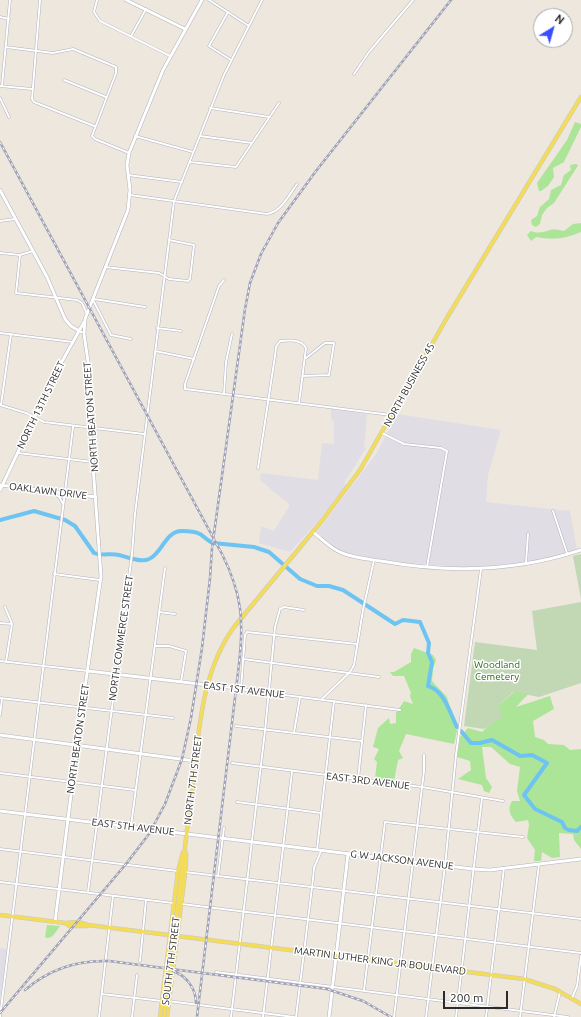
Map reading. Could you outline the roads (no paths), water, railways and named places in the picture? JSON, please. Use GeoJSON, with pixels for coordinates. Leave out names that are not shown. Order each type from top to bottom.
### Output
{"type":"FeatureCollection","features":[{"type":"Feature","properties":{"kind":"main road","name":"NORTH BUSINESS 45"},"geometry":{"type":"LineString","coordinates":[[216,658],[234,627],[313,532],[357,474],[392,416],[452,310],[581,97]]}},
{"type":"Feature","properties":{"kind":"main road","name":"NORTH 7TH STREET"},"geometry":{"type":"LineString","coordinates":[[178,904],[200,722],[208,685],[216,658]]}},
{"type":"Feature","properties":{"kind":"main road"},"geometry":{"type":"LineString","coordinates":[[160,1017],[178,904],[178,871],[185,848]]}},
{"type":"Feature","properties":{"kind":"main road"},"geometry":{"type":"LineString","coordinates":[[167,1017],[174,936],[178,904],[185,872],[185,848]]}},
{"type":"Feature","properties":{"kind":"main road","name":"SOUTH 7TH STREET"},"geometry":{"type":"LineString","coordinates":[[164,1017],[178,904]]}},
{"type":"Feature","properties":{"kind":"main road","name":"MARTIN LUTHER KING JR BOULEVARD"},"geometry":{"type":"LineString","coordinates":[[0,915],[55,922],[70,922],[524,979],[561,992],[581,1004]]}},
{"type":"Feature","properties":{"kind":"street"},"geometry":{"type":"LineString","coordinates":[[10,0],[1,86],[32,89]]}},
{"type":"Feature","properties":{"kind":"street"},"geometry":{"type":"LineString","coordinates":[[40,0],[32,99],[34,102],[94,126]]}},
{"type":"Feature","properties":{"kind":"street"},"geometry":{"type":"LineString","coordinates":[[97,0],[94,6],[97,18],[170,56]]}},
{"type":"Feature","properties":{"kind":"street"},"geometry":{"type":"LineString","coordinates":[[126,0],[185,29]]}},
{"type":"Feature","properties":{"kind":"street","name":"NORTH BEATON STREET"},"geometry":{"type":"LineString","coordinates":[[55,922],[72,782],[100,580],[100,548],[90,428],[88,368],[84,334],[85,321],[92,299],[126,216],[130,195],[128,175],[129,153],[135,136],[170,56],[202,0]]}},
{"type":"Feature","properties":{"kind":"street"},"geometry":{"type":"LineString","coordinates":[[209,0],[249,26]]}},
{"type":"Feature","properties":{"kind":"street","name":"NORTH COMMERCE STREET"},"geometry":{"type":"LineString","coordinates":[[88,892],[132,554],[157,328],[174,201],[210,108],[231,61],[262,0]]}},
{"type":"Feature","properties":{"kind":"street"},"geometry":{"type":"LineString","coordinates":[[354,74],[369,52],[413,0]]}},
{"type":"Feature","properties":{"kind":"street"},"geometry":{"type":"LineString","coordinates":[[131,36],[146,9]]}},
{"type":"Feature","properties":{"kind":"street"},"geometry":{"type":"LineString","coordinates":[[228,12],[209,46],[231,61]]}},
{"type":"Feature","properties":{"kind":"street"},"geometry":{"type":"LineString","coordinates":[[0,17],[8,19]]}},
{"type":"Feature","properties":{"kind":"street"},"geometry":{"type":"LineString","coordinates":[[6,47],[53,53],[73,49],[79,50],[115,66],[117,69],[92,134],[93,138],[129,153]]}},
{"type":"Feature","properties":{"kind":"street"},"geometry":{"type":"LineString","coordinates":[[64,80],[106,97]]}},
{"type":"Feature","properties":{"kind":"street"},"geometry":{"type":"LineString","coordinates":[[0,98],[10,116]]}},
{"type":"Feature","properties":{"kind":"street"},"geometry":{"type":"LineString","coordinates":[[190,162],[236,167],[279,103]]}},
{"type":"Feature","properties":{"kind":"street"},"geometry":{"type":"LineString","coordinates":[[210,108],[270,117]]}},
{"type":"Feature","properties":{"kind":"street"},"geometry":{"type":"LineString","coordinates":[[135,136],[193,152]]}},
{"type":"Feature","properties":{"kind":"street"},"geometry":{"type":"LineString","coordinates":[[200,136],[252,143]]}},
{"type":"Feature","properties":{"kind":"street"},"geometry":{"type":"LineString","coordinates":[[128,175],[182,182]]}},
{"type":"Feature","properties":{"kind":"street"},"geometry":{"type":"LineString","coordinates":[[130,195],[273,214],[279,209],[297,184]]}},
{"type":"Feature","properties":{"kind":"street"},"geometry":{"type":"LineString","coordinates":[[0,190],[57,298],[65,319],[71,326],[84,334]]}},
{"type":"Feature","properties":{"kind":"street"},"geometry":{"type":"LineString","coordinates":[[0,221],[15,218]]}},
{"type":"Feature","properties":{"kind":"street"},"geometry":{"type":"LineString","coordinates":[[105,267],[159,273],[169,279],[188,281],[194,245],[169,240]]}},
{"type":"Feature","properties":{"kind":"street"},"geometry":{"type":"LineString","coordinates":[[0,253],[20,255],[33,251]]}},
{"type":"Feature","properties":{"kind":"street"},"geometry":{"type":"LineString","coordinates":[[20,255],[16,294],[80,301],[87,314]]}},
{"type":"Feature","properties":{"kind":"street"},"geometry":{"type":"LineString","coordinates":[[224,280],[219,286],[185,389],[392,416]]}},
{"type":"Feature","properties":{"kind":"street"},"geometry":{"type":"LineString","coordinates":[[92,299],[145,307]]}},
{"type":"Feature","properties":{"kind":"street"},"geometry":{"type":"LineString","coordinates":[[92,299],[111,335],[131,339]]}},
{"type":"Feature","properties":{"kind":"street","name":"NORTH 13TH STREET"},"geometry":{"type":"LineString","coordinates":[[0,490],[1,485],[18,453],[55,374],[85,321]]}},
{"type":"Feature","properties":{"kind":"street"},"geometry":{"type":"LineString","coordinates":[[157,328],[181,331]]}},
{"type":"Feature","properties":{"kind":"street"},"geometry":{"type":"LineString","coordinates":[[0,332],[73,342]]}},
{"type":"Feature","properties":{"kind":"street"},"geometry":{"type":"LineString","coordinates":[[11,334],[1,405],[26,413],[44,422],[73,427],[145,434]]}},
{"type":"Feature","properties":{"kind":"street"},"geometry":{"type":"LineString","coordinates":[[224,394],[226,362],[232,334]]}},
{"type":"Feature","properties":{"kind":"street"},"geometry":{"type":"LineString","coordinates":[[258,468],[276,347],[280,341],[291,341],[304,344],[306,348],[306,359],[299,404]]}},
{"type":"Feature","properties":{"kind":"street"},"geometry":{"type":"LineString","coordinates":[[303,376],[328,376],[330,374],[334,347],[332,342],[320,346],[306,359]]}},
{"type":"Feature","properties":{"kind":"street"},"geometry":{"type":"LineString","coordinates":[[155,351],[194,359]]}},
{"type":"Feature","properties":{"kind":"street"},"geometry":{"type":"LineString","coordinates":[[0,384],[4,385]]}},
{"type":"Feature","properties":{"kind":"street"},"geometry":{"type":"LineString","coordinates":[[0,1017],[73,427]]}},
{"type":"Feature","properties":{"kind":"street"},"geometry":{"type":"LineString","coordinates":[[382,433],[404,444],[441,448],[447,451],[427,567]]}},
{"type":"Feature","properties":{"kind":"street"},"geometry":{"type":"LineString","coordinates":[[18,453],[93,462]]}},
{"type":"Feature","properties":{"kind":"street","name":"OAKLAWN DRIVE"},"geometry":{"type":"LineString","coordinates":[[1,485],[96,497]]}},
{"type":"Feature","properties":{"kind":"street"},"geometry":{"type":"LineString","coordinates":[[52,492],[60,498],[63,505]]}},
{"type":"Feature","properties":{"kind":"street"},"geometry":{"type":"LineString","coordinates":[[553,511],[568,555]]}},
{"type":"Feature","properties":{"kind":"street"},"geometry":{"type":"LineString","coordinates":[[313,532],[341,553],[352,556],[427,567],[463,570],[526,564],[568,555],[581,550]]}},
{"type":"Feature","properties":{"kind":"street"},"geometry":{"type":"LineString","coordinates":[[526,564],[528,534]]}},
{"type":"Feature","properties":{"kind":"street"},"geometry":{"type":"LineString","coordinates":[[322,699],[350,672],[355,662],[362,610],[374,560]]}},
{"type":"Feature","properties":{"kind":"street"},"geometry":{"type":"LineString","coordinates":[[130,826],[165,568]]}},
{"type":"Feature","properties":{"kind":"street"},"geometry":{"type":"LineString","coordinates":[[426,1017],[435,935],[445,866],[452,792],[481,569]]}},
{"type":"Feature","properties":{"kind":"street"},"geometry":{"type":"LineString","coordinates":[[54,574],[100,580]]}},
{"type":"Feature","properties":{"kind":"street"},"geometry":{"type":"LineString","coordinates":[[5,607],[12,624],[6,662]]}},
{"type":"Feature","properties":{"kind":"street"},"geometry":{"type":"LineString","coordinates":[[230,1017],[265,731],[274,635],[279,610],[284,607],[304,610]]}},
{"type":"Feature","properties":{"kind":"street"},"geometry":{"type":"LineString","coordinates":[[159,612],[175,614]]}},
{"type":"Feature","properties":{"kind":"street"},"geometry":{"type":"LineString","coordinates":[[0,623],[12,624]]}},
{"type":"Feature","properties":{"kind":"street"},"geometry":{"type":"LineString","coordinates":[[241,689],[247,632],[357,644]]}},
{"type":"Feature","properties":{"kind":"street"},"geometry":{"type":"LineString","coordinates":[[154,646],[169,646],[186,651],[182,682]]}},
{"type":"Feature","properties":{"kind":"street"},"geometry":{"type":"LineString","coordinates":[[243,659],[379,677]]}},
{"type":"Feature","properties":{"kind":"street"},"geometry":{"type":"LineString","coordinates":[[0,661],[88,672]]}},
{"type":"Feature","properties":{"kind":"street","name":"EAST 1ST AVENUE"},"geometry":{"type":"LineString","coordinates":[[88,672],[241,689],[400,710]]}},
{"type":"Feature","properties":{"kind":"street"},"geometry":{"type":"LineString","coordinates":[[294,733],[300,697]]}},
{"type":"Feature","properties":{"kind":"street"},"geometry":{"type":"LineString","coordinates":[[0,715],[1,698],[145,716],[173,718]]}},
{"type":"Feature","properties":{"kind":"street"},"geometry":{"type":"LineString","coordinates":[[317,850],[334,701]]}},
{"type":"Feature","properties":{"kind":"street"},"geometry":{"type":"LineString","coordinates":[[358,779],[366,705]]}},
{"type":"Feature","properties":{"kind":"street"},"geometry":{"type":"LineString","coordinates":[[236,726],[265,731],[362,741]]}},
{"type":"Feature","properties":{"kind":"street"},"geometry":{"type":"LineString","coordinates":[[0,735],[195,761]]}},
{"type":"Feature","properties":{"kind":"street"},"geometry":{"type":"LineString","coordinates":[[394,1017],[418,824],[424,755]]}},
{"type":"Feature","properties":{"kind":"street","name":"EAST 3RD AVENUE"},"geometry":{"type":"LineString","coordinates":[[232,764],[422,787],[503,801]]}},
{"type":"Feature","properties":{"kind":"street"},"geometry":{"type":"LineString","coordinates":[[263,1017],[292,772]]}},
{"type":"Feature","properties":{"kind":"street"},"geometry":{"type":"LineString","coordinates":[[0,773],[135,790]]}},
{"type":"Feature","properties":{"kind":"street"},"geometry":{"type":"LineString","coordinates":[[456,1017],[482,797]]}},
{"type":"Feature","properties":{"kind":"street"},"geometry":{"type":"LineString","coordinates":[[238,802],[321,813]]}},
{"type":"Feature","properties":{"kind":"street","name":"EAST 5TH AVENUE"},"geometry":{"type":"LineString","coordinates":[[0,811],[222,838]]}},
{"type":"Feature","properties":{"kind":"street"},"geometry":{"type":"LineString","coordinates":[[364,990],[385,822],[418,824],[523,837]]}},
{"type":"Feature","properties":{"kind":"street"},"geometry":{"type":"LineString","coordinates":[[218,876],[224,828]]}},
{"type":"Feature","properties":{"kind":"street","name":"G W JACKSON AVENUE"},"geometry":{"type":"LineString","coordinates":[[222,838],[473,869],[504,868],[581,859]]}},
{"type":"Feature","properties":{"kind":"street"},"geometry":{"type":"LineString","coordinates":[[0,849],[178,871]]}},
{"type":"Feature","properties":{"kind":"street"},"geometry":{"type":"LineString","coordinates":[[102,994],[295,1017],[314,868],[321,850]]}},
{"type":"Feature","properties":{"kind":"street"},"geometry":{"type":"LineString","coordinates":[[329,1017],[348,854]]}},
{"type":"Feature","properties":{"kind":"street"},"geometry":{"type":"LineString","coordinates":[[520,1017],[539,864]]}},
{"type":"Feature","properties":{"kind":"street"},"geometry":{"type":"LineString","coordinates":[[486,1017],[504,868]]}},
{"type":"Feature","properties":{"kind":"street"},"geometry":{"type":"LineString","coordinates":[[185,872],[581,919]]}},
{"type":"Feature","properties":{"kind":"street"},"geometry":{"type":"LineString","coordinates":[[0,882],[405,932],[465,938],[581,954],[577,986],[572,998]]}},
{"type":"Feature","properties":{"kind":"street"},"geometry":{"type":"LineString","coordinates":[[99,1017],[113,896]]}},
{"type":"Feature","properties":{"kind":"street"},"geometry":{"type":"LineString","coordinates":[[140,961],[146,900]]}},
{"type":"Feature","properties":{"kind":"street"},"geometry":{"type":"LineString","coordinates":[[216,972],[568,1017]]}},
{"type":"Feature","properties":{"kind":"street"},"geometry":{"type":"LineString","coordinates":[[132,1017],[137,975]]}},
{"type":"Feature","properties":{"kind":"street"},"geometry":{"type":"LineString","coordinates":[[554,1016],[561,992]]}},
{"type":"Feature","properties":{"kind":"waterway"},"geometry":{"type":"LineString","coordinates":[[0,520],[34,511],[65,520],[75,526],[94,553],[116,554],[138,560],[149,559],[157,553],[172,535],[176,532],[182,531],[198,533],[213,543],[254,547],[269,552],[300,579],[317,586],[329,586],[343,590],[395,624],[403,620],[420,622],[429,643],[428,653],[432,662],[428,686],[434,688],[442,697],[457,727]]}},
{"type":"Feature","properties":{"kind":"waterway"},"geometry":{"type":"LineString","coordinates":[[461,731],[471,743],[480,743],[492,740],[520,756],[532,755],[547,763],[524,795],[535,809],[562,822],[565,828],[577,831],[581,827]]}},
{"type":"Feature","properties":{"kind":"railway"},"geometry":{"type":"LineString","coordinates":[[0,1013],[126,864],[149,834],[165,804],[182,759],[191,718],[202,648],[212,548],[245,309],[250,283],[261,254],[278,223],[316,171],[451,0]]}},
{"type":"Feature","properties":{"kind":"railway"},"geometry":{"type":"LineString","coordinates":[[0,142],[222,554],[234,582],[240,608],[241,648],[197,1017]]}},
{"type":"Feature","properties":{"kind":"railway"},"geometry":{"type":"LineString","coordinates":[[25,990],[44,976],[64,967],[86,962],[109,961],[327,989],[363,1001],[391,1017]]}},
{"type":"Feature","properties":{"kind":"railway"},"geometry":{"type":"LineString","coordinates":[[173,971],[182,976],[190,984],[196,998],[196,1003]]}},
{"type":"Feature","properties":{"kind":"park label","name":"Woodland Cemetery"},"geometry":{"type":"Point","coordinates":[497,670]}}]}
